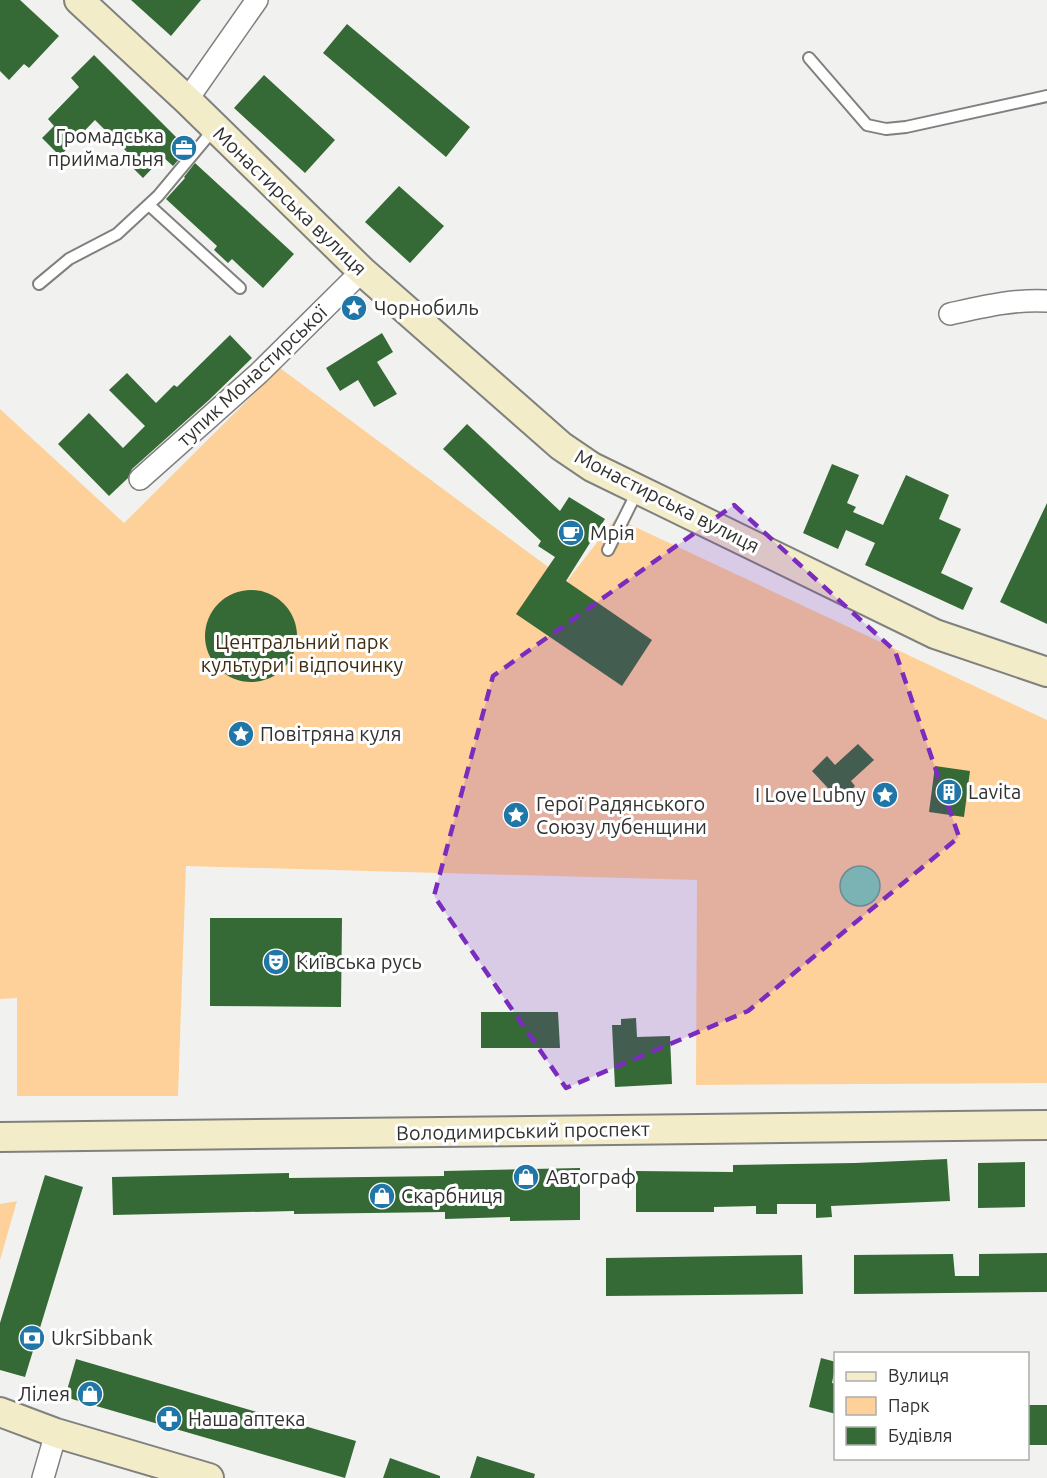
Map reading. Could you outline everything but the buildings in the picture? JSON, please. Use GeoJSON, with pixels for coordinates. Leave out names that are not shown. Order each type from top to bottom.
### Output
{"type":"FeatureCollection","features":[{"type":"Feature","properties":{"kind":"main road","name":"Монастирська вулиця"},"geometry":{"type":"LineString","coordinates":[[79,0],[187,100],[362,271],[561,446],[592,468],[935,634],[1047,672]]}},
{"type":"Feature","properties":{"kind":"main road","name":"Володимирський проспект"},"geometry":{"type":"LineString","coordinates":[[0,1137],[1047,1125]]}},
{"type":"Feature","properties":{"kind":"main road"},"geometry":{"type":"LineString","coordinates":[[0,1412],[56,1433],[210,1478]]}},
{"type":"Feature","properties":{"kind":"street"},"geometry":{"type":"LineString","coordinates":[[187,100],[257,0]]}},
{"type":"Feature","properties":{"kind":"street","name":"тупик Монастирської"},"geometry":{"type":"LineString","coordinates":[[140,479],[259,373],[362,271]]}},
{"type":"Feature","properties":{"kind":"street"},"geometry":{"type":"LineString","coordinates":[[950,314],[993,304],[1028,300],[1047,301]]}},
{"type":"Feature","properties":{"kind":"street"},"geometry":{"type":"LineString","coordinates":[[43,1478],[56,1433]]}},
{"type":"Feature","properties":{"kind":"lane"},"geometry":{"type":"LineString","coordinates":[[809,58],[867,125],[886,129],[906,127],[1047,96]]}},
{"type":"Feature","properties":{"kind":"lane"},"geometry":{"type":"LineString","coordinates":[[39,284],[69,259],[117,234],[148,205],[215,128]]}},
{"type":"Feature","properties":{"kind":"lane"},"geometry":{"type":"LineString","coordinates":[[148,205],[240,288]]}},
{"type":"Feature","properties":{"kind":"lane"},"geometry":{"type":"LineString","coordinates":[[608,550],[639,490]]}},
{"type":"Feature","properties":{"kind":"highlighted area"},"geometry":{"type":"Polygon","coordinates":[[[734,505],[895,651],[959,837],[748,1011],[566,1088],[434,896],[493,676],[734,505]]]}},
{"type":"Feature","properties":{"kind":"green space","name":"Центральний парк культури і відпочинку"},"geometry":{"type":"Polygon","coordinates":[[[280,368],[567,581],[616,518],[1047,720],[1047,1083],[696,1085],[697,880],[186,866],[178,1096],[17,1096],[17,998],[0,999],[0,409],[124,523],[280,368]]]}},
{"type":"Feature","properties":{"kind":"green space"},"geometry":{"type":"Polygon","coordinates":[[[17,1201],[0,1260],[0,1204],[17,1201]]]}},
{"type":"Feature","properties":{"kind":"shaded area"},"geometry":{"type":"Polygon","coordinates":[[[860,866],[868,867],[874,872],[879,878],[879,894],[874,900],[868,905],[860,906],[852,905],[846,900],[841,894],[840,886],[841,878],[846,872],[852,867],[860,866]]]}},
{"type":"Feature","properties":{"kind":"place","name":"Громадська приймальня"},"geometry":{"type":"Point","coordinates":[184,148]}},
{"type":"Feature","properties":{"kind":"place","name":"Чорнобиль"},"geometry":{"type":"Point","coordinates":[354,308]}},
{"type":"Feature","properties":{"kind":"place","name":"Мрія"},"geometry":{"type":"Point","coordinates":[571,533]}},
{"type":"Feature","properties":{"kind":"place","name":"Повітряна куля"},"geometry":{"type":"Point","coordinates":[241,734]}},
{"type":"Feature","properties":{"kind":"place","name":"Lavita"},"geometry":{"type":"Point","coordinates":[949,792]}},
{"type":"Feature","properties":{"kind":"place","name":"I Love Lubny"},"geometry":{"type":"Point","coordinates":[885,795]}},
{"type":"Feature","properties":{"kind":"place","name":"Герої Радянського Союзу лубенщини"},"geometry":{"type":"Point","coordinates":[516,815]}},
{"type":"Feature","properties":{"kind":"place","name":"Київська русь"},"geometry":{"type":"Point","coordinates":[276,962]}},
{"type":"Feature","properties":{"kind":"place","name":"Автограф"},"geometry":{"type":"Point","coordinates":[526,1177]}},
{"type":"Feature","properties":{"kind":"place","name":"Скарбниця"},"geometry":{"type":"Point","coordinates":[382,1196]}},
{"type":"Feature","properties":{"kind":"place","name":"UkrSibbank"},"geometry":{"type":"Point","coordinates":[32,1338]}},
{"type":"Feature","properties":{"kind":"place","name":"Лілея"},"geometry":{"type":"Point","coordinates":[90,1394]}},
{"type":"Feature","properties":{"kind":"place","name":"Наша аптека"},"geometry":{"type":"Point","coordinates":[169,1419]}}]}
